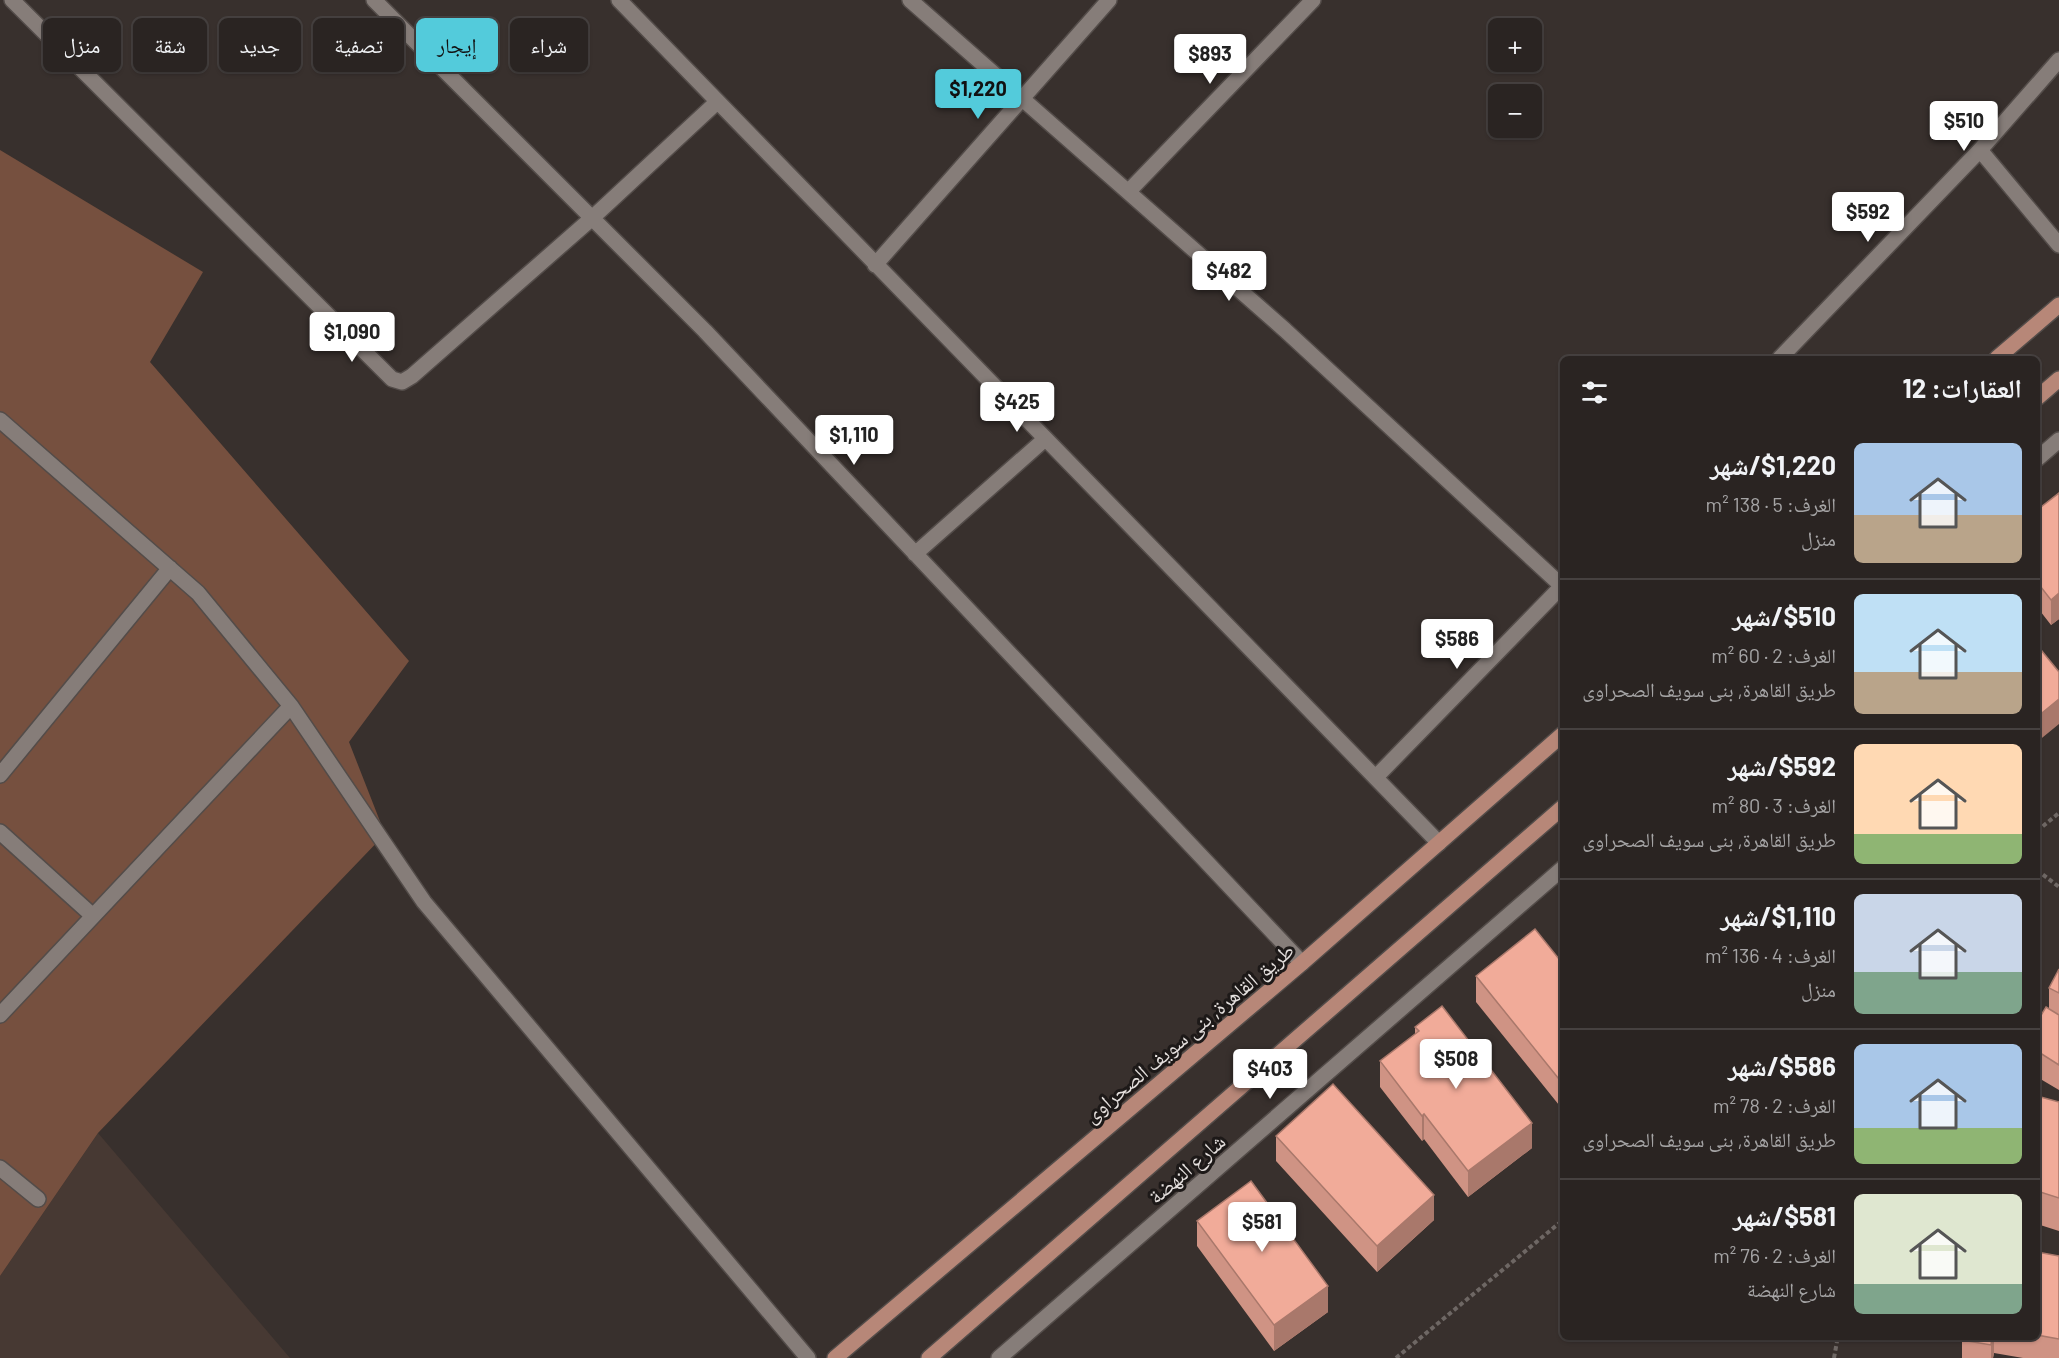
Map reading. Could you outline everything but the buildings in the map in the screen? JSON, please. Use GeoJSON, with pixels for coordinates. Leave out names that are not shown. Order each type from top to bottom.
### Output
{"type":"FeatureCollection","features":[{"type":"Feature","properties":{"kind":"main road"},"geometry":{"type":"LineString","coordinates":[[1999,356],[2059,305]]}},
{"type":"Feature","properties":{"kind":"main road"},"geometry":{"type":"LineString","coordinates":[[2040,395],[2059,379]]}},
{"type":"Feature","properties":{"kind":"main road","name":"طريق القاهرة, بنى سويف الصحراوى"},"geometry":{"type":"LineString","coordinates":[[835,1358],[1302,963],[1560,738]]}},
{"type":"Feature","properties":{"kind":"main road"},"geometry":{"type":"LineString","coordinates":[[929,1358],[1560,810]]}},
{"type":"Feature","properties":{"kind":"street"},"geometry":{"type":"LineString","coordinates":[[12,0],[392,380],[402,382],[412,376],[591,219],[717,102]]}},
{"type":"Feature","properties":{"kind":"street"},"geometry":{"type":"LineString","coordinates":[[374,0],[705,331],[1302,963]]}},
{"type":"Feature","properties":{"kind":"street"},"geometry":{"type":"LineString","coordinates":[[619,0],[1439,843]]}},
{"type":"Feature","properties":{"kind":"street"},"geometry":{"type":"LineString","coordinates":[[875,265],[1109,0]]}},
{"type":"Feature","properties":{"kind":"street"},"geometry":{"type":"LineString","coordinates":[[1129,191],[1313,0]]}},
{"type":"Feature","properties":{"kind":"street"},"geometry":{"type":"LineString","coordinates":[[921,3],[1021,97],[1389,425],[1560,583]]}},
{"type":"Feature","properties":{"kind":"street"},"geometry":{"type":"LineString","coordinates":[[1782,356],[1980,150],[2059,60]]}},
{"type":"Feature","properties":{"kind":"street"},"geometry":{"type":"LineString","coordinates":[[1980,150],[2059,245]]}},
{"type":"Feature","properties":{"kind":"street"},"geometry":{"type":"LineString","coordinates":[[0,420],[198,593],[291,706],[424,902],[808,1358]]}},
{"type":"Feature","properties":{"kind":"street"},"geometry":{"type":"LineString","coordinates":[[915,554],[1045,439]]}},
{"type":"Feature","properties":{"kind":"street"},"geometry":{"type":"LineString","coordinates":[[2040,456],[2059,440]]}},
{"type":"Feature","properties":{"kind":"street"},"geometry":{"type":"LineString","coordinates":[[0,775],[170,568]]}},
{"type":"Feature","properties":{"kind":"street"},"geometry":{"type":"LineString","coordinates":[[1376,777],[1560,589]]}},
{"type":"Feature","properties":{"kind":"street"},"geometry":{"type":"LineString","coordinates":[[0,1015],[291,706]]}},
{"type":"Feature","properties":{"kind":"street"},"geometry":{"type":"LineString","coordinates":[[0,832],[93,916]]}},
{"type":"Feature","properties":{"kind":"street","name":"شارع النهضة"},"geometry":{"type":"LineString","coordinates":[[999,1358],[1560,871]]}},
{"type":"Feature","properties":{"kind":"street"},"geometry":{"type":"LineString","coordinates":[[0,1168],[38,1198]]}},
{"type":"Feature","properties":{"kind":"path"},"geometry":{"type":"LineString","coordinates":[[2040,829],[2059,813]]}},
{"type":"Feature","properties":{"kind":"path"},"geometry":{"type":"LineString","coordinates":[[2040,872],[2059,887]]}},
{"type":"Feature","properties":{"kind":"path"},"geometry":{"type":"LineString","coordinates":[[1396,1358],[1560,1222]]}},
{"type":"Feature","properties":{"kind":"path"},"geometry":{"type":"LineString","coordinates":[[1834,1358],[1837,1340]]}},
{"type":"Feature","properties":{"kind":"shaded area"},"geometry":{"type":"Polygon","coordinates":[[[0,150],[203,272],[150,362],[409,661],[349,742],[385,834],[98,1133],[0,1276],[0,150]]]}},
{"type":"Feature","properties":{"kind":"shaded area"},"geometry":{"type":"Polygon","coordinates":[[[98,1133],[290,1358],[0,1358],[0,1276],[98,1133]]]}}]}
